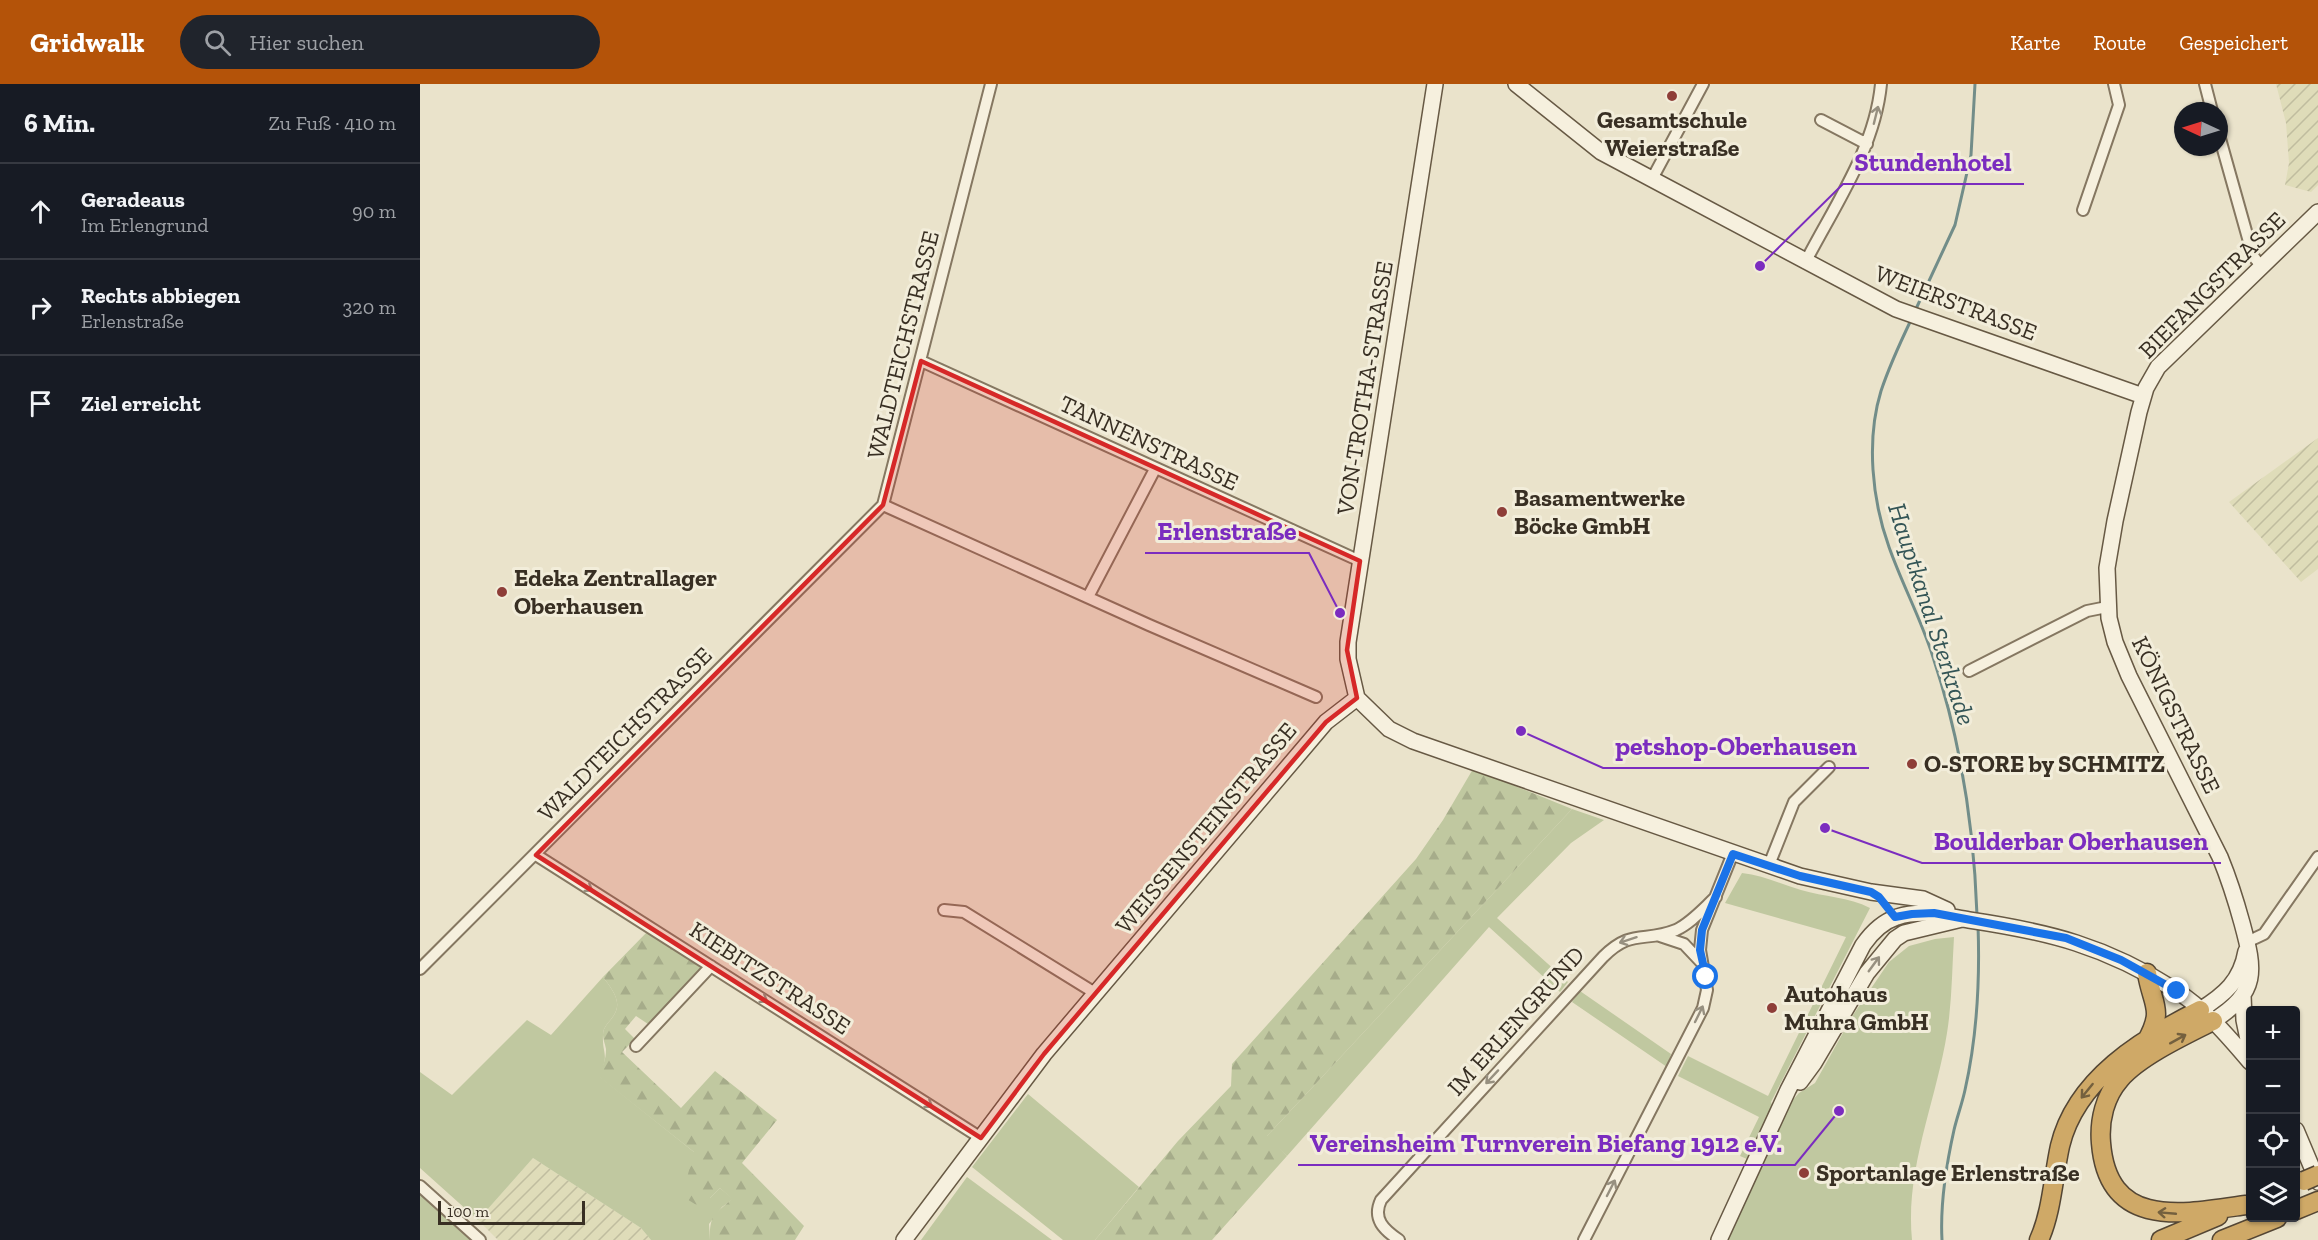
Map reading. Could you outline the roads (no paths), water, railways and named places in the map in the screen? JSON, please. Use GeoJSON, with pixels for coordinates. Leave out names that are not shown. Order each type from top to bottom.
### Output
{"type":"FeatureCollection","features":[{"type":"Feature","properties":{"kind":"highway"},"geometry":{"type":"LineString","coordinates":[[2146,1042],[2153,1029],[2157,1011],[2147,973]]}},
{"type":"Feature","properties":{"kind":"highway"},"geometry":{"type":"LineString","coordinates":[[2038,1240],[2049,1210],[2061,1143],[2076,1107],[2098,1079],[2146,1042],[2177,1022],[2206,1016]]}},
{"type":"Feature","properties":{"kind":"highway"},"geometry":{"type":"LineString","coordinates":[[2206,1016],[2176,1040],[2121,1077],[2111,1090],[2104,1106],[2100,1137],[2102,1152],[2112,1184],[2129,1200],[2143,1208],[2158,1213],[2177,1214],[2246,1204]]}},
{"type":"Feature","properties":{"kind":"highway"},"geometry":{"type":"LineString","coordinates":[[2161,1240],[2246,1205]]}},
{"type":"Feature","properties":{"kind":"highway"},"geometry":{"type":"LineString","coordinates":[[2222,1240],[2267,1222]]}},
{"type":"Feature","properties":{"kind":"main road","name":"VON-TROTHA-STRASSE"},"geometry":{"type":"LineString","coordinates":[[1357,698],[1348,659],[1348,642],[1435,84]]}},
{"type":"Feature","properties":{"kind":"main road","name":"WEIERSTRASSE"},"geometry":{"type":"LineString","coordinates":[[1516,84],[1601,152],[1896,309],[2143,396]]}},
{"type":"Feature","properties":{"kind":"main road","name":"BIEFANGSTRASSE"},"geometry":{"type":"LineString","coordinates":[[2107,607],[2110,544],[2143,396],[2158,367],[2261,266],[2317,216]]}},
{"type":"Feature","properties":{"kind":"main road","name":"KÖNIGSTRASSE"},"geometry":{"type":"LineString","coordinates":[[2107,607],[2111,630],[2124,665],[2220,857],[2229,880],[2251,958],[2252,971],[2243,995],[2229,1011],[2206,1016]]}},
{"type":"Feature","properties":{"kind":"main road"},"geometry":{"type":"LineString","coordinates":[[1357,698],[1389,729],[1413,741],[1655,824],[1769,866],[1811,879],[1871,892],[1923,899],[1962,919]]}},
{"type":"Feature","properties":{"kind":"main road","name":"WEISSENSTEINSTRASSE"},"geometry":{"type":"LineString","coordinates":[[904,1240],[1044,1054],[1326,722],[1357,698]]}},
{"type":"Feature","properties":{"kind":"main road"},"geometry":{"type":"LineString","coordinates":[[1871,892],[1879,897],[1904,933]]}},
{"type":"Feature","properties":{"kind":"main road"},"geometry":{"type":"LineString","coordinates":[[1719,1240],[1794,1078],[1863,945],[1880,926],[1895,917],[1934,913],[2072,940],[2103,951],[2177,991],[2206,1016],[2248,1060]]}},
{"type":"Feature","properties":{"kind":"main road"},"geometry":{"type":"LineString","coordinates":[[1775,1119],[1814,1063],[1884,950],[1904,933],[1962,919]]}},
{"type":"Feature","properties":{"kind":"main road","name":"KÖNIGSTRASSE"},"geometry":{"type":"LineString","coordinates":[[2206,1016],[2236,979],[2243,966],[2247,942]]}},
{"type":"Feature","properties":{"kind":"main road"},"geometry":{"type":"LineString","coordinates":[[2243,995],[2246,1033]]}},
{"type":"Feature","properties":{"kind":"main road"},"geometry":{"type":"LineString","coordinates":[[2300,1148],[2309,1181]]}},
{"type":"Feature","properties":{"kind":"street","name":"WALDTEICHSTRASSE"},"geometry":{"type":"LineString","coordinates":[[420,969],[883,505],[991,84]]}},
{"type":"Feature","properties":{"kind":"street"},"geometry":{"type":"LineString","coordinates":[[1652,179],[1703,84]]}},
{"type":"Feature","properties":{"kind":"street"},"geometry":{"type":"LineString","coordinates":[[1806,261],[1867,144],[1878,108],[1881,84]]}},
{"type":"Feature","properties":{"kind":"street"},"geometry":{"type":"LineString","coordinates":[[2083,210],[2119,105],[2114,84]]}},
{"type":"Feature","properties":{"kind":"street"},"geometry":{"type":"LineString","coordinates":[[2205,84],[2210,102]]}},
{"type":"Feature","properties":{"kind":"street"},"geometry":{"type":"LineString","coordinates":[[1821,120],[1867,144]]}},
{"type":"Feature","properties":{"kind":"street"},"geometry":{"type":"LineString","coordinates":[[2225,156],[2253,256],[2261,266]]}},
{"type":"Feature","properties":{"kind":"street","name":"TANNENSTRASSE"},"geometry":{"type":"LineString","coordinates":[[921,361],[1360,561]]}},
{"type":"Feature","properties":{"kind":"street"},"geometry":{"type":"LineString","coordinates":[[1088,597],[1155,469]]}},
{"type":"Feature","properties":{"kind":"street"},"geometry":{"type":"LineString","coordinates":[[883,505],[1316,697]]}},
{"type":"Feature","properties":{"kind":"street"},"geometry":{"type":"LineString","coordinates":[[1969,671],[2087,611],[2107,607]]}},
{"type":"Feature","properties":{"kind":"street"},"geometry":{"type":"LineString","coordinates":[[1769,866],[1794,802],[1828,766]]}},
{"type":"Feature","properties":{"kind":"street","name":"IM ERLENGRUND"},"geometry":{"type":"LineString","coordinates":[[1584,1240],[1703,1008],[1707,990],[1700,950],[1702,930],[1733,854]]}},
{"type":"Feature","properties":{"kind":"street","name":"KIEBITZSTRASSE"},"geometry":{"type":"LineString","coordinates":[[536,855],[981,1138]]}},
{"type":"Feature","properties":{"kind":"street"},"geometry":{"type":"LineString","coordinates":[[2247,942],[2264,934],[2318,857]]}},
{"type":"Feature","properties":{"kind":"street","name":"IM ERLENGRUND"},"geometry":{"type":"LineString","coordinates":[[1399,1240],[1383,1228],[1378,1217],[1379,1203],[1613,947],[1630,938],[1655,935],[1684,925],[1716,897]]}},
{"type":"Feature","properties":{"kind":"street"},"geometry":{"type":"LineString","coordinates":[[944,910],[964,912],[1095,993]]}},
{"type":"Feature","properties":{"kind":"street","name":"IM ERLENGRUND"},"geometry":{"type":"LineString","coordinates":[[1655,935],[1668,937],[1684,944],[1702,965]]}},
{"type":"Feature","properties":{"kind":"street"},"geometry":{"type":"LineString","coordinates":[[636,1046],[711,966]]}},
{"type":"Feature","properties":{"kind":"street"},"geometry":{"type":"LineString","coordinates":[[420,1186],[480,1240]]}},
{"type":"Feature","properties":{"kind":"waterway","name":"Hauptkanal Sterkrade"},"geometry":{"type":"LineString","coordinates":[[1915,311],[1955,225],[1971,155],[1975,84]]}},
{"type":"Feature","properties":{"kind":"waterway","name":"Hauptkanal Sterkrade"},"geometry":{"type":"LineString","coordinates":[[1911,320],[1888,373],[1876,410],[1872,450],[1875,490],[1883,529],[1928,643],[1951,721],[1969,817],[1977,915]]}},
{"type":"Feature","properties":{"kind":"waterway","name":"Hauptkanal Sterkrade"},"geometry":{"type":"LineString","coordinates":[[1942,1240],[1946,1171],[1964,1095],[1975,1029],[1978,925]]}},
{"type":"Feature","properties":{"kind":"place","name":"Gesamtschule Weierstraße"},"geometry":{"type":"Point","coordinates":[1672,96]}},
{"type":"Feature","properties":{"kind":"place","name":"Stundenhotel"},"geometry":{"type":"Point","coordinates":[1760,266]}},
{"type":"Feature","properties":{"kind":"place","name":"Basamentwerke Böcke GmbH"},"geometry":{"type":"Point","coordinates":[1502,512]}},
{"type":"Feature","properties":{"kind":"place","name":"Edeka Zentrallager Oberhausen"},"geometry":{"type":"Point","coordinates":[502,592]}},
{"type":"Feature","properties":{"kind":"place","name":"Erlenstraße"},"geometry":{"type":"Point","coordinates":[1340,613]}},
{"type":"Feature","properties":{"kind":"place","name":"petshop-Oberhausen"},"geometry":{"type":"Point","coordinates":[1521,731]}},
{"type":"Feature","properties":{"kind":"place","name":"O-STORE by SCHMITZ"},"geometry":{"type":"Point","coordinates":[1912,764]}},
{"type":"Feature","properties":{"kind":"place","name":"Boulderbar Oberhausen"},"geometry":{"type":"Point","coordinates":[1825,828]}},
{"type":"Feature","properties":{"kind":"place","name":"Autohaus Muhra GmbH"},"geometry":{"type":"Point","coordinates":[1772,1008]}},
{"type":"Feature","properties":{"kind":"place","name":"Vereinsheim Turnverein Biefang 1912 e.V."},"geometry":{"type":"Point","coordinates":[1839,1111]}},
{"type":"Feature","properties":{"kind":"place","name":"Sportanlage Erlenstraße"},"geometry":{"type":"Point","coordinates":[1804,1173]}}]}
